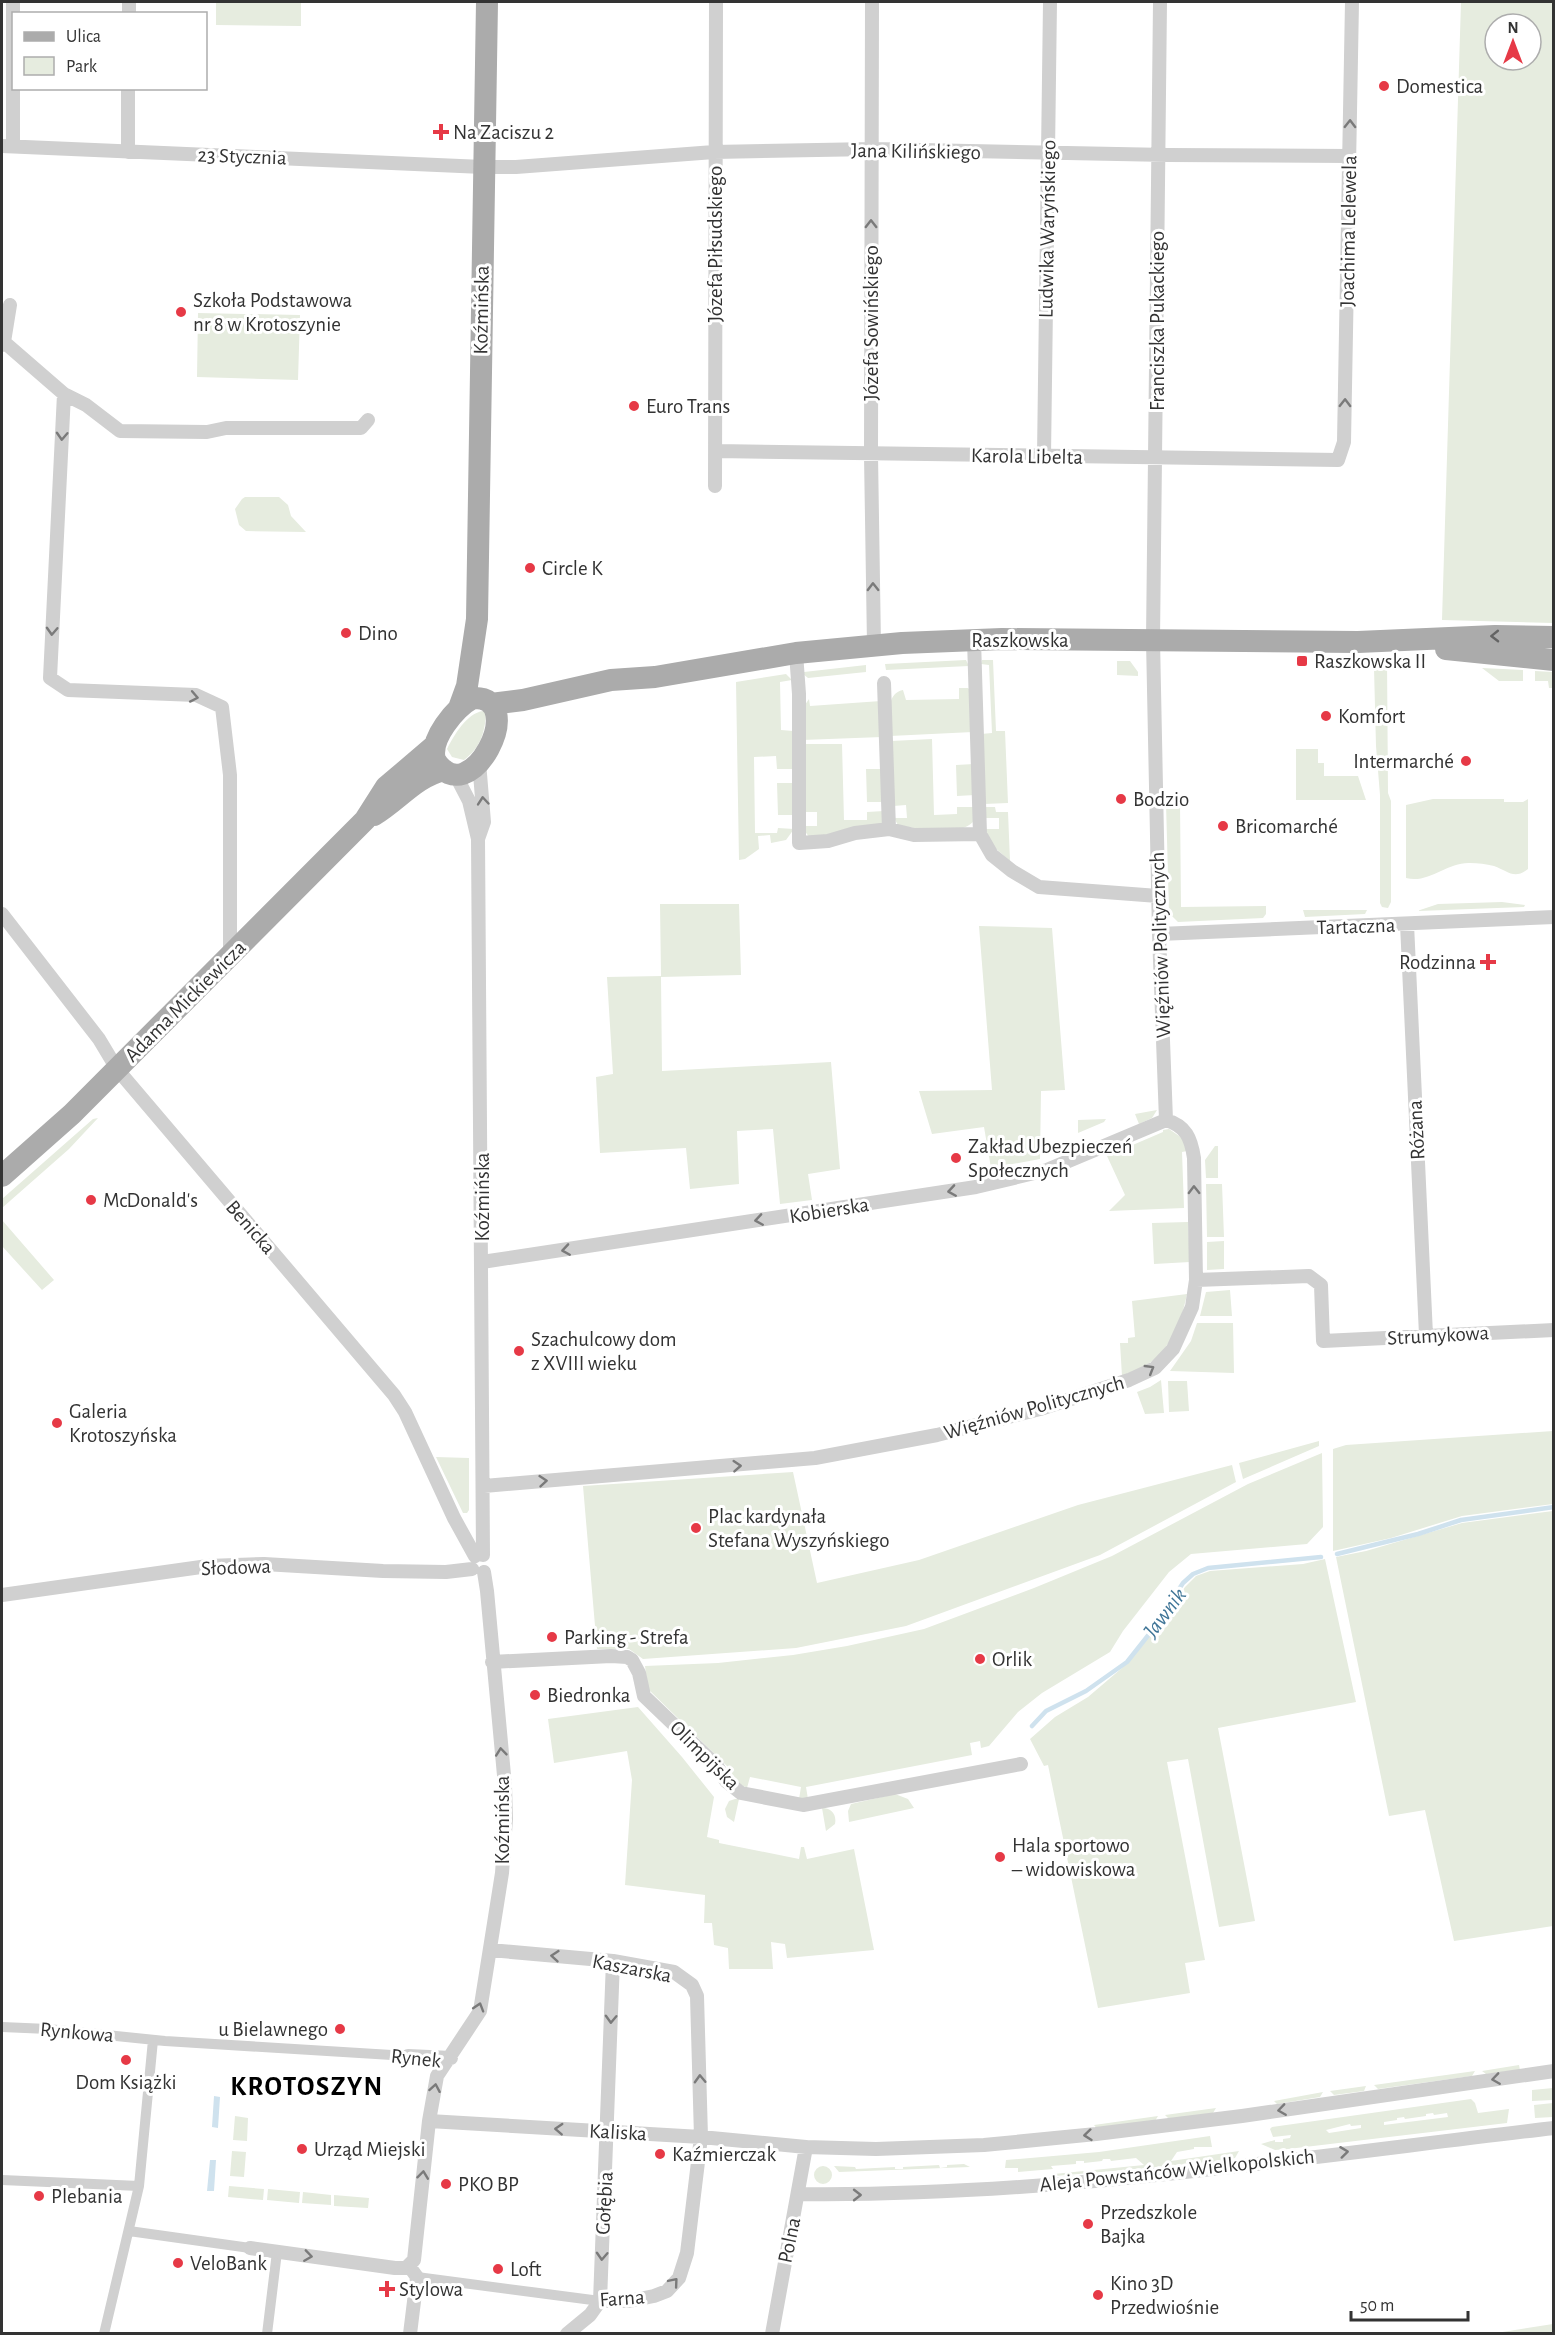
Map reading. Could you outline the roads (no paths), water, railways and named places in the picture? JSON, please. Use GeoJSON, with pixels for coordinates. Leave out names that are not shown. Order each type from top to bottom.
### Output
{"type":"FeatureCollection","features":[{"type":"Feature","properties":{"kind":"main road","name":"Koźmińska"},"geometry":{"type":"LineString","coordinates":[[459,708],[466,686],[477,619],[487,2]]}},
{"type":"Feature","properties":{"kind":"main road","name":"Koźmińska"},"geometry":{"type":"LineString","coordinates":[[477,619],[481,641],[483,681],[489,703]]}},
{"type":"Feature","properties":{"kind":"main road","name":"Raszkowska"},"geometry":{"type":"LineString","coordinates":[[489,703],[523,700],[611,680],[655,677],[796,653],[874,645],[974,640],[1388,641],[1495,636],[1554,637]]}},
{"type":"Feature","properties":{"kind":"main road","name":"Raszkowska"},"geometry":{"type":"LineString","coordinates":[[1388,641],[1494,655],[1554,660]]}},
{"type":"Feature","properties":{"kind":"main road","name":"Raszkowska"},"geometry":{"type":"LineString","coordinates":[[496,729],[510,719],[526,713],[621,692],[655,677]]}},
{"type":"Feature","properties":{"kind":"main road"},"geometry":{"type":"LineString","coordinates":[[473,698],[489,703],[496,713],[496,729],[491,745],[479,762],[466,771],[450,772],[435,760],[433,747],[436,738],[459,708],[473,698]]}},
{"type":"Feature","properties":{"kind":"main road","name":"Adama Mickiewicza"},"geometry":{"type":"LineString","coordinates":[[2,1176],[72,1114],[365,820],[386,787],[433,747]]}},
{"type":"Feature","properties":{"kind":"main road","name":"Adama Mickiewicza"},"geometry":{"type":"LineString","coordinates":[[365,820],[390,805],[417,781],[450,772]]}},
{"type":"Feature","properties":{"kind":"street","name":"Józefa Piłsudskiego"},"geometry":{"type":"LineString","coordinates":[[715,486],[716,2]]}},
{"type":"Feature","properties":{"kind":"street","name":"Józefa Sowińskiego"},"geometry":{"type":"LineString","coordinates":[[872,2],[871,454],[874,645]]}},
{"type":"Feature","properties":{"kind":"street","name":"Ludwika Waryńskiego"},"geometry":{"type":"LineString","coordinates":[[1044,456],[1050,2]]}},
{"type":"Feature","properties":{"kind":"street","name":"Franciszka Pukackiego"},"geometry":{"type":"LineString","coordinates":[[1153,640],[1160,2]]}},
{"type":"Feature","properties":{"kind":"street","name":"Joachima Lelewela"},"geometry":{"type":"LineString","coordinates":[[1338,460],[1344,441],[1352,2]]}},
{"type":"Feature","properties":{"kind":"street"},"geometry":{"type":"LineString","coordinates":[[7,146],[12,26]]}},
{"type":"Feature","properties":{"kind":"street"},"geometry":{"type":"LineString","coordinates":[[128,90],[128,152]]}},
{"type":"Feature","properties":{"kind":"street","name":"23 Stycznia"},"geometry":{"type":"LineString","coordinates":[[7,146],[483,167]]}},
{"type":"Feature","properties":{"kind":"street","name":"Jana Kilińskiego"},"geometry":{"type":"LineString","coordinates":[[483,167],[516,167],[714,152],[872,149],[1158,155],[1349,156]]}},
{"type":"Feature","properties":{"kind":"street"},"geometry":{"type":"LineString","coordinates":[[10,305],[3,344],[64,394],[86,405],[120,431],[207,432],[226,428],[361,428],[368,420]]}},
{"type":"Feature","properties":{"kind":"street"},"geometry":{"type":"LineString","coordinates":[[64,394],[50,678],[68,690],[196,695],[222,707],[230,775],[230,956]]}},
{"type":"Feature","properties":{"kind":"street","name":"Karola Libelta"},"geometry":{"type":"LineString","coordinates":[[716,451],[1338,460]]}},
{"type":"Feature","properties":{"kind":"street"},"geometry":{"type":"LineString","coordinates":[[974,640],[980,834],[992,855],[1012,871],[1039,886],[1158,896]]}},
{"type":"Feature","properties":{"kind":"street","name":"Więźniów Politycznych"},"geometry":{"type":"LineString","coordinates":[[484,1486],[815,1458],[937,1435],[1041,1409],[1129,1380],[1155,1368],[1177,1342],[1192,1307],[1197,1280],[1194,1158],[1191,1140],[1177,1124],[1166,1120],[1159,934],[1153,640]]}},
{"type":"Feature","properties":{"kind":"street"},"geometry":{"type":"LineString","coordinates":[[796,653],[799,694],[799,843],[828,841],[855,833],[889,829],[906,835],[980,834]]}},
{"type":"Feature","properties":{"kind":"street"},"geometry":{"type":"LineString","coordinates":[[884,683],[889,829]]}},
{"type":"Feature","properties":{"kind":"street","name":"Koźmińska"},"geometry":{"type":"LineString","coordinates":[[478,839],[484,822],[479,762]]}},
{"type":"Feature","properties":{"kind":"street","name":"Koźmińska"},"geometry":{"type":"LineString","coordinates":[[450,772],[469,801],[478,839],[484,1486],[478,1563],[487,1591],[506,1819],[502,1873],[480,2011],[451,2058]]}},
{"type":"Feature","properties":{"kind":"street","name":"Benicka"},"geometry":{"type":"LineString","coordinates":[[2,914],[99,1039],[117,1069],[394,1395],[405,1412],[454,1518],[478,1563]]}},
{"type":"Feature","properties":{"kind":"street","name":"Tartaczna"},"geometry":{"type":"LineString","coordinates":[[1159,934],[1554,917]]}},
{"type":"Feature","properties":{"kind":"street","name":"Różana"},"geometry":{"type":"LineString","coordinates":[[1407,924],[1426,1335]]}},
{"type":"Feature","properties":{"kind":"street","name":"Kobierska"},"geometry":{"type":"LineString","coordinates":[[482,1262],[976,1187],[1047,1170],[1166,1120]]}},
{"type":"Feature","properties":{"kind":"street","name":"Strumykowa"},"geometry":{"type":"LineString","coordinates":[[1197,1280],[1309,1276],[1321,1285],[1323,1341],[1554,1330]]}},
{"type":"Feature","properties":{"kind":"street","name":"Słodowa"},"geometry":{"type":"LineString","coordinates":[[2,1595],[208,1566],[264,1564],[378,1571],[446,1572],[478,1563]]}},
{"type":"Feature","properties":{"kind":"street","name":"Olimpijska"},"geometry":{"type":"LineString","coordinates":[[493,1668],[619,1655],[627,1657],[635,1664],[644,1696],[717,1766],[734,1788],[746,1794],[799,1805],[1021,1764]]}},
{"type":"Feature","properties":{"kind":"street","name":"Kaszarska"},"geometry":{"type":"LineString","coordinates":[[490,1950],[613,1961],[674,1972],[692,1985],[697,1996],[701,2137]]}},
{"type":"Feature","properties":{"kind":"street","name":"Gołębia"},"geometry":{"type":"LineString","coordinates":[[600,2301],[613,1961]]}},
{"type":"Feature","properties":{"kind":"street","name":"Rynkowa"},"geometry":{"type":"LineString","coordinates":[[2,2027],[48,2029],[153,2040]]}},
{"type":"Feature","properties":{"kind":"street"},"geometry":{"type":"LineString","coordinates":[[104,2334],[138,2186],[153,2040]]}},
{"type":"Feature","properties":{"kind":"street","name":"Rynek"},"geometry":{"type":"LineString","coordinates":[[153,2040],[451,2058]]}},
{"type":"Feature","properties":{"kind":"street","name":"Rynek"},"geometry":{"type":"LineString","coordinates":[[410,2334],[414,2260],[429,2121],[437,2076],[451,2058]]}},
{"type":"Feature","properties":{"kind":"street","name":"Aleja Powstańców Wielkopolskich"},"geometry":{"type":"LineString","coordinates":[[806,2147],[876,2149],[984,2145],[1096,2134],[1242,2116],[1554,2071]]}},
{"type":"Feature","properties":{"kind":"street","name":"Kaliska"},"geometry":{"type":"LineString","coordinates":[[429,2121],[701,2137],[806,2147]]}},
{"type":"Feature","properties":{"kind":"street","name":"Aleja Powstańców Wielkopolskich"},"geometry":{"type":"LineString","coordinates":[[799,2194],[868,2195],[1173,2174],[1554,2128]]}},
{"type":"Feature","properties":{"kind":"street","name":"Farna"},"geometry":{"type":"LineString","coordinates":[[413,2272],[600,2301],[629,2301],[667,2291],[679,2278],[687,2253],[701,2137]]}},
{"type":"Feature","properties":{"kind":"street","name":"Polna"},"geometry":{"type":"LineString","coordinates":[[772,2334],[806,2147]]}},
{"type":"Feature","properties":{"kind":"street"},"geometry":{"type":"LineString","coordinates":[[2,2180],[138,2186]]}},
{"type":"Feature","properties":{"kind":"street"},"geometry":{"type":"LineString","coordinates":[[129,2231],[413,2272]]}},
{"type":"Feature","properties":{"kind":"street"},"geometry":{"type":"LineString","coordinates":[[267,2334],[277,2252]]}},
{"type":"Feature","properties":{"kind":"street"},"geometry":{"type":"LineString","coordinates":[[567,2334],[590,2315],[600,2301]]}},
{"type":"Feature","properties":{"kind":"water"},"geometry":{"type":"Polygon","coordinates":[[[214,2096],[220,2097],[218,2128],[212,2127],[214,2096]]]}},
{"type":"Feature","properties":{"kind":"water"},"geometry":{"type":"Polygon","coordinates":[[[210,2160],[216,2160],[214,2191],[207,2191],[210,2160]]]}},
{"type":"Feature","properties":{"kind":"waterway","name":"Jawnik"},"geometry":{"type":"LineString","coordinates":[[1337,1554],[1418,1534],[1461,1520],[1554,1507]]}},
{"type":"Feature","properties":{"kind":"waterway","name":"Jawnik"},"geometry":{"type":"LineString","coordinates":[[1032,1726],[1046,1711],[1086,1691],[1127,1662],[1150,1633],[1183,1583],[1193,1574],[1208,1568],[1321,1557]]}},
{"type":"Feature","properties":{"kind":"place","name":"Domestica"},"geometry":{"type":"Point","coordinates":[1384,86]}},
{"type":"Feature","properties":{"kind":"place","name":"Na Zaciszu 2"},"geometry":{"type":"Point","coordinates":[441,132]}},
{"type":"Feature","properties":{"kind":"place","name":"Szkoła Podstawowa nr 8 w Krotoszynie"},"geometry":{"type":"Point","coordinates":[181,312]}},
{"type":"Feature","properties":{"kind":"place","name":"Euro Trans"},"geometry":{"type":"Point","coordinates":[634,406]}},
{"type":"Feature","properties":{"kind":"place","name":"Circle K"},"geometry":{"type":"Point","coordinates":[530,568]}},
{"type":"Feature","properties":{"kind":"place","name":"Dino"},"geometry":{"type":"Point","coordinates":[346,633]}},
{"type":"Feature","properties":{"kind":"place","name":"Raszkowska II"},"geometry":{"type":"Point","coordinates":[1302,661]}},
{"type":"Feature","properties":{"kind":"place","name":"Komfort"},"geometry":{"type":"Point","coordinates":[1326,716]}},
{"type":"Feature","properties":{"kind":"place","name":"Intermarché"},"geometry":{"type":"Point","coordinates":[1466,761]}},
{"type":"Feature","properties":{"kind":"place","name":"Bodzio"},"geometry":{"type":"Point","coordinates":[1121,799]}},
{"type":"Feature","properties":{"kind":"place","name":"Bricomarché"},"geometry":{"type":"Point","coordinates":[1223,826]}},
{"type":"Feature","properties":{"kind":"place","name":"Rodzinna"},"geometry":{"type":"Point","coordinates":[1488,962]}},
{"type":"Feature","properties":{"kind":"place","name":"Zakład Ubezpieczeń Społecznych"},"geometry":{"type":"Point","coordinates":[956,1158]}},
{"type":"Feature","properties":{"kind":"place","name":"McDonald's"},"geometry":{"type":"Point","coordinates":[91,1200]}},
{"type":"Feature","properties":{"kind":"place","name":"Szachulcowy dom z XVIII wieku"},"geometry":{"type":"Point","coordinates":[519,1351]}},
{"type":"Feature","properties":{"kind":"place","name":"Galeria Krotoszyńska"},"geometry":{"type":"Point","coordinates":[57,1423]}},
{"type":"Feature","properties":{"kind":"place","name":"Plac kardynała Stefana Wyszyńskiego"},"geometry":{"type":"Point","coordinates":[696,1528]}},
{"type":"Feature","properties":{"kind":"place","name":"Parking - Strefa"},"geometry":{"type":"Point","coordinates":[552,1637]}},
{"type":"Feature","properties":{"kind":"place","name":"Orlik"},"geometry":{"type":"Point","coordinates":[980,1659]}},
{"type":"Feature","properties":{"kind":"place","name":"Biedronka"},"geometry":{"type":"Point","coordinates":[535,1695]}},
{"type":"Feature","properties":{"kind":"place","name":"Hala sportowo – widowiskowa"},"geometry":{"type":"Point","coordinates":[1000,1857]}},
{"type":"Feature","properties":{"kind":"place","name":"u Bielawnego"},"geometry":{"type":"Point","coordinates":[340,2029]}},
{"type":"Feature","properties":{"kind":"place","name":"Dom Książki"},"geometry":{"type":"Point","coordinates":[126,2060]}},
{"type":"Feature","properties":{"kind":"place","name":"Urząd Miejski"},"geometry":{"type":"Point","coordinates":[302,2149]}},
{"type":"Feature","properties":{"kind":"place","name":"Kaźmierczak"},"geometry":{"type":"Point","coordinates":[660,2154]}},
{"type":"Feature","properties":{"kind":"place","name":"PKO BP"},"geometry":{"type":"Point","coordinates":[446,2184]}},
{"type":"Feature","properties":{"kind":"place","name":"Plebania"},"geometry":{"type":"Point","coordinates":[39,2196]}},
{"type":"Feature","properties":{"kind":"place","name":"Przedszkole Bajka"},"geometry":{"type":"Point","coordinates":[1088,2224]}},
{"type":"Feature","properties":{"kind":"place","name":"VeloBank"},"geometry":{"type":"Point","coordinates":[178,2263]}},
{"type":"Feature","properties":{"kind":"place","name":"Loft"},"geometry":{"type":"Point","coordinates":[498,2269]}},
{"type":"Feature","properties":{"kind":"place","name":"Stylowa"},"geometry":{"type":"Point","coordinates":[387,2289]}},
{"type":"Feature","properties":{"kind":"place","name":"Kino 3D Przedwiośnie"},"geometry":{"type":"Point","coordinates":[1098,2295]}},
{"type":"Feature","properties":{"kind":"district","name":"KROTOSZYN"},"geometry":{"type":"Point","coordinates":[307,2086]}}]}
